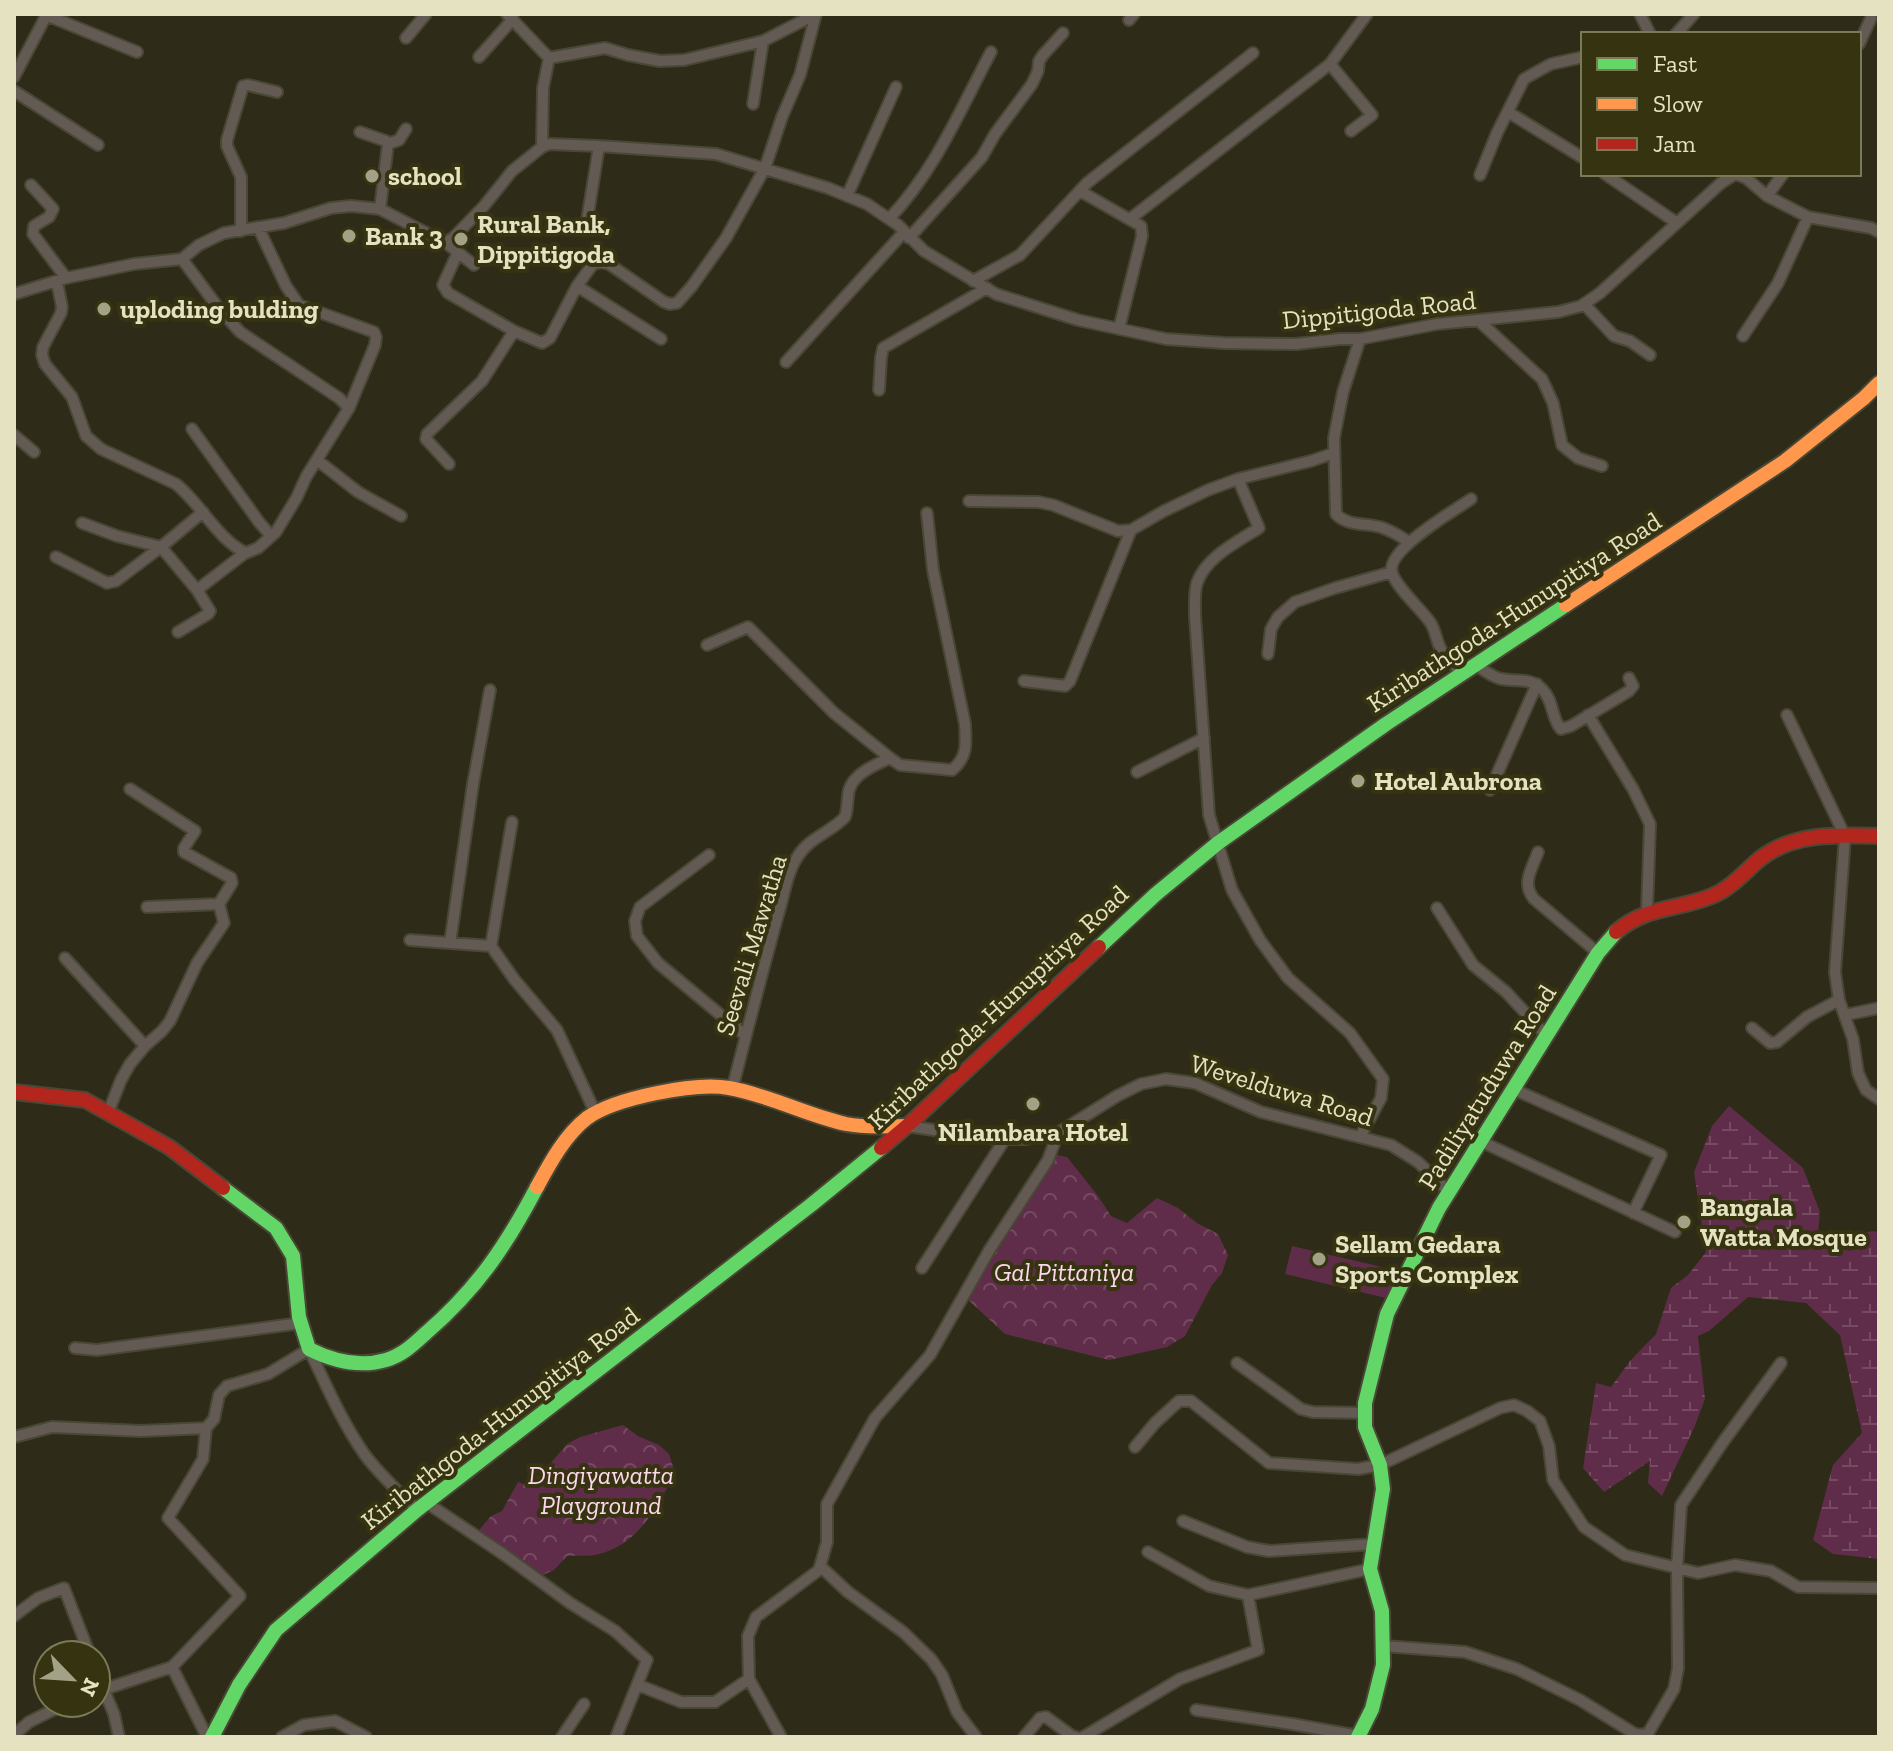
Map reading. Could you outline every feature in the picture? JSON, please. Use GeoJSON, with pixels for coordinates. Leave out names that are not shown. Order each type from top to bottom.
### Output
{"type":"FeatureCollection","features":[{"type":"Feature","properties":{"kind":"street"},"geometry":{"type":"LineString","coordinates":[[406,38],[426,14]]}},
{"type":"Feature","properties":{"kind":"street"},"geometry":{"type":"LineString","coordinates":[[479,57],[513,19],[528,14]]}},
{"type":"Feature","properties":{"kind":"street"},"geometry":{"type":"LineString","coordinates":[[549,58],[605,48],[660,61],[684,60],[763,41],[814,14]]}},
{"type":"Feature","properties":{"kind":"street"},"geometry":{"type":"LineString","coordinates":[[458,252],[443,287],[448,293],[514,331],[542,343],[550,338],[577,286],[593,264],[609,264],[664,302],[677,303],[726,238],[765,168],[800,75],[814,14]]}},
{"type":"Feature","properties":{"kind":"street"},"geometry":{"type":"LineString","coordinates":[[1130,219],[1330,64],[1367,14]]}},
{"type":"Feature","properties":{"kind":"street"},"geometry":{"type":"LineString","coordinates":[[1640,14],[1649,32]]}},
{"type":"Feature","properties":{"kind":"street"},"geometry":{"type":"LineString","coordinates":[[1678,32],[1694,14]]}},
{"type":"Feature","properties":{"kind":"street"},"geometry":{"type":"LineString","coordinates":[[14,77],[47,15],[137,52]]}},
{"type":"Feature","properties":{"kind":"street"},"geometry":{"type":"LineString","coordinates":[[1861,40],[1871,18]]}},
{"type":"Feature","properties":{"kind":"street"},"geometry":{"type":"LineString","coordinates":[[513,19],[549,58]]}},
{"type":"Feature","properties":{"kind":"street"},"geometry":{"type":"LineString","coordinates":[[786,362],[982,157],[1032,84],[1039,61],[1063,33]]}},
{"type":"Feature","properties":{"kind":"street"},"geometry":{"type":"LineString","coordinates":[[753,104],[763,41]]}},
{"type":"Feature","properties":{"kind":"street"},"geometry":{"type":"LineString","coordinates":[[889,219],[929,170],[991,52]]}},
{"type":"Feature","properties":{"kind":"street"},"geometry":{"type":"LineString","coordinates":[[973,281],[1020,255],[1087,183],[1253,53]]}},
{"type":"Feature","properties":{"kind":"street"},"geometry":{"type":"LineString","coordinates":[[1480,175],[1524,79],[1551,64],[1581,57]]}},
{"type":"Feature","properties":{"kind":"street"},"geometry":{"type":"LineString","coordinates":[[445,242],[454,237],[484,206],[512,171],[542,147],[543,88],[549,58]]}},
{"type":"Feature","properties":{"kind":"street"},"geometry":{"type":"LineString","coordinates":[[1330,64],[1372,115],[1351,131]]}},
{"type":"Feature","properties":{"kind":"street"},"geometry":{"type":"LineString","coordinates":[[241,231],[241,177],[227,140],[243,86],[277,92]]}},
{"type":"Feature","properties":{"kind":"street"},"geometry":{"type":"LineString","coordinates":[[847,196],[896,87]]}},
{"type":"Feature","properties":{"kind":"street"},"geometry":{"type":"LineString","coordinates":[[14,91],[98,145]]}},
{"type":"Feature","properties":{"kind":"street"},"geometry":{"type":"LineString","coordinates":[[1508,112],[1581,157]]}},
{"type":"Feature","properties":{"kind":"street"},"geometry":{"type":"LineString","coordinates":[[388,144],[399,140],[406,129]]}},
{"type":"Feature","properties":{"kind":"street"},"geometry":{"type":"LineString","coordinates":[[360,132],[388,144]]}},
{"type":"Feature","properties":{"kind":"street"},"geometry":{"type":"LineString","coordinates":[[380,209],[388,144]]}},
{"type":"Feature","properties":{"kind":"street","name":"Dippitigoda Road"},"geometry":{"type":"LineString","coordinates":[[542,147],[549,144],[599,146],[716,154],[765,168],[867,204],[889,219],[924,251],[996,294],[1078,320],[1119,329],[1166,339],[1224,343],[1296,344],[1360,339],[1437,324],[1558,312],[1584,304],[1732,176]]}},
{"type":"Feature","properties":{"kind":"street"},"geometry":{"type":"LineString","coordinates":[[586,227],[599,146]]}},
{"type":"Feature","properties":{"kind":"street"},"geometry":{"type":"LineString","coordinates":[[1608,176],[1677,223]]}},
{"type":"Feature","properties":{"kind":"street","name":"Dippitigoda Road"},"geometry":{"type":"LineString","coordinates":[[1740,176],[1767,196],[1808,217],[1879,232]]}},
{"type":"Feature","properties":{"kind":"street"},"geometry":{"type":"LineString","coordinates":[[1767,196],[1782,176]]}},
{"type":"Feature","properties":{"kind":"street"},"geometry":{"type":"LineString","coordinates":[[31,185],[53,209],[49,217],[34,226],[33,234],[62,280],[61,313],[42,355],[45,364],[72,397],[86,436],[101,449],[176,484],[228,542],[245,553]]}},
{"type":"Feature","properties":{"kind":"street"},"geometry":{"type":"LineString","coordinates":[[1080,191],[1141,226],[1142,236],[1119,329]]}},
{"type":"Feature","properties":{"kind":"street"},"geometry":{"type":"LineString","coordinates":[[14,294],[134,264],[182,259],[217,236],[284,223],[331,208],[351,206],[380,209],[445,242],[474,265]]}},
{"type":"Feature","properties":{"kind":"street"},"geometry":{"type":"LineString","coordinates":[[1743,336],[1778,283],[1808,217]]}},
{"type":"Feature","properties":{"kind":"street"},"geometry":{"type":"LineString","coordinates":[[197,590],[276,532],[349,408],[375,345],[374,332],[299,305],[286,286],[258,227]]}},
{"type":"Feature","properties":{"kind":"street"},"geometry":{"type":"LineString","coordinates":[[182,259],[240,332],[329,391],[349,408]]}},
{"type":"Feature","properties":{"kind":"street"},"geometry":{"type":"LineString","coordinates":[[577,286],[661,339]]}},
{"type":"Feature","properties":{"kind":"street"},"geometry":{"type":"LineString","coordinates":[[879,390],[883,348],[987,288]]}},
{"type":"Feature","properties":{"kind":"street"},"geometry":{"type":"LineString","coordinates":[[1584,304],[1614,336],[1630,341],[1650,355]]}},
{"type":"Feature","properties":{"kind":"street"},"geometry":{"type":"LineString","coordinates":[[1478,320],[1542,379],[1553,403],[1562,445],[1578,458],[1602,466]]}},
{"type":"Feature","properties":{"kind":"street"},"geometry":{"type":"LineString","coordinates":[[449,464],[426,439],[427,434],[482,381],[514,331]]}},
{"type":"Feature","properties":{"kind":"street"},"geometry":{"type":"LineString","coordinates":[[1360,339],[1340,403],[1334,438],[1336,514],[1344,521],[1381,527],[1409,542]]}},
{"type":"Feature","properties":{"kind":"street","name":"Kiribathgoda-Hunupitiya Road"},"geometry":{"type":"LineString","coordinates":[[212,1737],[239,1685],[276,1630],[422,1507],[699,1293],[907,1126],[1156,894],[1218,843],[1386,724],[1785,461],[1879,383]]}},
{"type":"Feature","properties":{"kind":"street"},"geometry":{"type":"LineString","coordinates":[[192,429],[271,536]]}},
{"type":"Feature","properties":{"kind":"street"},"geometry":{"type":"LineString","coordinates":[[14,435],[34,452]]}},
{"type":"Feature","properties":{"kind":"street"},"geometry":{"type":"LineString","coordinates":[[969,501],[1038,502],[1118,531],[1131,530],[1208,490],[1334,453]]}},
{"type":"Feature","properties":{"kind":"street"},"geometry":{"type":"LineString","coordinates":[[317,460],[358,492],[401,516]]}},
{"type":"Feature","properties":{"kind":"street"},"geometry":{"type":"LineString","coordinates":[[1238,479],[1259,528],[1223,550],[1196,584],[1195,616],[1209,815],[1232,890],[1260,940],[1288,978],[1350,1033],[1383,1079],[1381,1098],[1360,1137]]}},
{"type":"Feature","properties":{"kind":"street"},"geometry":{"type":"LineString","coordinates":[[1462,674],[1442,650],[1432,625],[1399,585],[1392,565],[1409,542],[1471,499]]}},
{"type":"Feature","properties":{"kind":"street"},"geometry":{"type":"LineString","coordinates":[[56,557],[107,583],[116,581],[203,512]]}},
{"type":"Feature","properties":{"kind":"street"},"geometry":{"type":"LineString","coordinates":[[707,645],[748,627],[834,713],[890,758],[900,765],[952,770],[966,749],[965,724],[933,570],[927,513]]}},
{"type":"Feature","properties":{"kind":"street"},"geometry":{"type":"LineString","coordinates":[[82,523],[161,547],[197,590],[210,611],[178,632]]}},
{"type":"Feature","properties":{"kind":"street"},"geometry":{"type":"LineString","coordinates":[[1024,681],[1065,686],[1070,681],[1131,530]]}},
{"type":"Feature","properties":{"kind":"street"},"geometry":{"type":"LineString","coordinates":[[1268,654],[1271,629],[1278,617],[1295,602],[1392,572]]}},
{"type":"Feature","properties":{"kind":"street"},"geometry":{"type":"LineString","coordinates":[[1476,665],[1497,678],[1527,680],[1537,684],[1551,702],[1556,724],[1561,729],[1632,689],[1629,678]]}},
{"type":"Feature","properties":{"kind":"street"},"geometry":{"type":"LineString","coordinates":[[1490,790],[1537,684]]}},
{"type":"Feature","properties":{"kind":"street"},"geometry":{"type":"LineString","coordinates":[[450,943],[490,690]]}},
{"type":"Feature","properties":{"kind":"street"},"geometry":{"type":"LineString","coordinates":[[1588,715],[1633,789],[1650,824],[1647,911]]}},
{"type":"Feature","properties":{"kind":"street"},"geometry":{"type":"LineString","coordinates":[[1787,715],[1845,836],[1835,972],[1839,1000],[1853,1039],[1858,1073],[1866,1090],[1879,1099]]}},
{"type":"Feature","properties":{"kind":"street"},"geometry":{"type":"LineString","coordinates":[[1137,772],[1204,738]]}},
{"type":"Feature","properties":{"kind":"street","name":"Seevali Mawatha"},"geometry":{"type":"LineString","coordinates":[[732,1090],[796,857],[811,841],[845,817],[852,782],[871,767],[890,758]]}},
{"type":"Feature","properties":{"kind":"street"},"geometry":{"type":"LineString","coordinates":[[108,1113],[130,1064],[170,1021],[197,963],[224,923],[219,904],[232,883],[231,878],[184,852],[195,831],[130,789]]}},
{"type":"Feature","properties":{"kind":"street"},"geometry":{"type":"LineString","coordinates":[[512,822],[491,946],[557,1030],[595,1112]]}},
{"type":"Feature","properties":{"kind":"street","name":"Padiliyatuduwa Road"},"geometry":{"type":"LineString","coordinates":[[1358,1736],[1372,1709],[1383,1665],[1382,1611],[1370,1569],[1383,1489],[1380,1465],[1365,1427],[1365,1403],[1387,1314],[1439,1208],[1598,953],[1623,925],[1647,911],[1719,893],[1772,850],[1789,843],[1804,839],[1879,836]]}},
{"type":"Feature","properties":{"kind":"street"},"geometry":{"type":"LineString","coordinates":[[1538,852],[1526,884],[1527,891],[1598,953]]}},
{"type":"Feature","properties":{"kind":"street"},"geometry":{"type":"LineString","coordinates":[[709,855],[640,907],[635,921],[637,936],[658,963],[746,1036]]}},
{"type":"Feature","properties":{"kind":"street"},"geometry":{"type":"LineString","coordinates":[[147,907],[219,904]]}},
{"type":"Feature","properties":{"kind":"street"},"geometry":{"type":"LineString","coordinates":[[1437,908],[1473,965],[1506,992],[1547,1036]]}},
{"type":"Feature","properties":{"kind":"street"},"geometry":{"type":"LineString","coordinates":[[410,940],[491,946]]}},
{"type":"Feature","properties":{"kind":"street"},"geometry":{"type":"LineString","coordinates":[[65,958],[145,1046]]}},
{"type":"Feature","properties":{"kind":"street"},"geometry":{"type":"LineString","coordinates":[[1752,1028],[1770,1043],[1777,1042],[1807,1017],[1839,1000]]}},
{"type":"Feature","properties":{"kind":"street"},"geometry":{"type":"LineString","coordinates":[[1845,1015],[1879,1008]]}},
{"type":"Feature","properties":{"kind":"street","name":"Wevelduwa Road"},"geometry":{"type":"LineString","coordinates":[[907,1126],[1025,1139],[1058,1133],[1129,1090],[1166,1079],[1195,1083],[1261,1112],[1391,1145],[1418,1162],[1450,1193]]}},
{"type":"Feature","properties":{"kind":"street"},"geometry":{"type":"LineString","coordinates":[[309,1349],[333,1360],[359,1364],[398,1355],[421,1337],[450,1313],[479,1280],[515,1228],[555,1157],[578,1126],[595,1112],[616,1104],[684,1089],[715,1086],[851,1125],[907,1126]]}},
{"type":"Feature","properties":{"kind":"street"},"geometry":{"type":"LineString","coordinates":[[1513,1089],[1661,1155],[1633,1213]]}},
{"type":"Feature","properties":{"kind":"street"},"geometry":{"type":"LineString","coordinates":[[14,1092],[85,1100],[169,1147],[276,1228],[293,1256],[301,1323],[309,1349],[342,1419],[366,1456],[385,1478],[422,1507],[503,1554],[570,1603],[615,1631],[647,1660],[616,1737]]}},
{"type":"Feature","properties":{"kind":"street"},"geometry":{"type":"LineString","coordinates":[[781,1737],[749,1679],[748,1636],[756,1617],[819,1570],[827,1542],[827,1504],[875,1418],[930,1355],[990,1249],[1048,1160],[1058,1133]]}},
{"type":"Feature","properties":{"kind":"street"},"geometry":{"type":"LineString","coordinates":[[922,1268],[1005,1139]]}},
{"type":"Feature","properties":{"kind":"street"},"geometry":{"type":"LineString","coordinates":[[1480,1141],[1675,1232]]}},
{"type":"Feature","properties":{"kind":"street"},"geometry":{"type":"LineString","coordinates":[[75,1348],[97,1350],[301,1323]]}},
{"type":"Feature","properties":{"kind":"street"},"geometry":{"type":"LineString","coordinates":[[112,1687],[172,1667],[240,1596],[168,1518],[203,1459],[206,1428],[214,1419],[219,1395],[227,1386],[268,1374],[309,1349]]}},
{"type":"Feature","properties":{"kind":"street"},"geometry":{"type":"LineString","coordinates":[[1237,1363],[1301,1409],[1365,1413]]}},
{"type":"Feature","properties":{"kind":"street"},"geometry":{"type":"LineString","coordinates":[[1383,1646],[1465,1652],[1517,1669],[1580,1700],[1635,1734],[1647,1735],[1674,1689],[1678,1668],[1677,1568],[1681,1505],[1781,1363]]}},
{"type":"Feature","properties":{"kind":"street"},"geometry":{"type":"LineString","coordinates":[[1135,1447],[1179,1401],[1191,1401],[1269,1463],[1358,1469],[1380,1465],[1500,1408],[1514,1405],[1540,1421],[1549,1446],[1553,1480],[1584,1527],[1625,1555],[1698,1573],[1735,1565],[1771,1571],[1798,1587],[1879,1588]]}},
{"type":"Feature","properties":{"kind":"street"},"geometry":{"type":"LineString","coordinates":[[14,1437],[52,1427],[141,1431],[206,1428]]}},
{"type":"Feature","properties":{"kind":"street"},"geometry":{"type":"LineString","coordinates":[[1183,1521],[1247,1547],[1269,1551],[1375,1544]]}},
{"type":"Feature","properties":{"kind":"street"},"geometry":{"type":"LineString","coordinates":[[1148,1552],[1209,1586],[1248,1595],[1370,1569]]}},
{"type":"Feature","properties":{"kind":"street"},"geometry":{"type":"LineString","coordinates":[[820,1566],[848,1592],[903,1632],[931,1659],[942,1675],[957,1712],[976,1737]]}},
{"type":"Feature","properties":{"kind":"street"},"geometry":{"type":"LineString","coordinates":[[14,1616],[38,1598],[64,1588],[84,1639]]}},
{"type":"Feature","properties":{"kind":"street"},"geometry":{"type":"LineString","coordinates":[[1083,1737],[1180,1679],[1258,1650],[1248,1595]]}},
{"type":"Feature","properties":{"kind":"street"},"geometry":{"type":"LineString","coordinates":[[172,1667],[212,1737]]}},
{"type":"Feature","properties":{"kind":"street"},"geometry":{"type":"LineString","coordinates":[[638,1685],[681,1702],[715,1702],[749,1679]]}},
{"type":"Feature","properties":{"kind":"street"},"geometry":{"type":"LineString","coordinates":[[562,1737],[584,1704]]}},
{"type":"Feature","properties":{"kind":"street"},"geometry":{"type":"LineString","coordinates":[[1196,1710],[1358,1736]]}},
{"type":"Feature","properties":{"kind":"street"},"geometry":{"type":"LineString","coordinates":[[112,1711],[119,1737]]}},
{"type":"Feature","properties":{"kind":"street"},"geometry":{"type":"LineString","coordinates":[[1024,1737],[1040,1718],[1046,1717],[1076,1737]]}},
{"type":"Feature","properties":{"kind":"street"},"geometry":{"type":"LineString","coordinates":[[14,1735],[35,1719]]}},
{"type":"Feature","properties":{"kind":"street"},"geometry":{"type":"LineString","coordinates":[[282,1737],[304,1725],[335,1721],[366,1737]]}},
{"type":"Feature","properties":{"kind":"green space"},"geometry":{"type":"Polygon","coordinates":[[[1729,1106],[1803,1168],[1820,1212],[1818,1234],[1836,1247],[1850,1251],[1864,1233],[1879,1232],[1879,1559],[1833,1554],[1813,1540],[1833,1465],[1862,1433],[1840,1335],[1806,1303],[1748,1297],[1709,1331],[1698,1336],[1705,1399],[1662,1496],[1648,1483],[1650,1461],[1604,1492],[1583,1468],[1596,1383],[1611,1387],[1656,1334],[1671,1288],[1688,1275],[1706,1252],[1694,1172],[1712,1126],[1729,1106]]]}},
{"type":"Feature","properties":{"kind":"green space","name":"Gal Pittaniya"},"geometry":{"type":"Polygon","coordinates":[[[1051,1154],[1067,1157],[1111,1216],[1127,1223],[1157,1198],[1218,1234],[1228,1255],[1222,1273],[1212,1285],[1185,1336],[1167,1347],[1109,1360],[1005,1334],[964,1296],[1051,1154]]]}},
{"type":"Feature","properties":{"kind":"green space","name":"Sellam Gedara Sports Complex"},"geometry":{"type":"Polygon","coordinates":[[[1292,1246],[1408,1273],[1394,1300],[1285,1274],[1292,1246]]]}},
{"type":"Feature","properties":{"kind":"green space","name":"Dingiyawatta Playground"},"geometry":{"type":"Polygon","coordinates":[[[623,1425],[669,1454],[675,1473],[645,1522],[625,1542],[599,1554],[567,1556],[554,1570],[536,1578],[475,1535],[491,1516],[502,1511],[518,1482],[526,1485],[543,1472],[567,1444],[580,1437],[623,1425]]]}},
{"type":"Feature","properties":{"kind":"traffic: fast"},"geometry":{"type":"LineString","coordinates":[[1099,947],[1218,843],[1386,724],[1566,605]]}},
{"type":"Feature","properties":{"kind":"traffic: fast"},"geometry":{"type":"LineString","coordinates":[[1358,1737],[1372,1709],[1383,1665],[1382,1611],[1370,1569],[1383,1489],[1380,1465],[1365,1427],[1365,1403],[1387,1314],[1439,1208],[1598,953],[1616,932]]}},
{"type":"Feature","properties":{"kind":"traffic: fast"},"geometry":{"type":"LineString","coordinates":[[212,1737],[239,1685],[276,1630],[417,1510],[881,1148]]}},
{"type":"Feature","properties":{"kind":"traffic: fast"},"geometry":{"type":"LineString","coordinates":[[223,1188],[276,1228],[293,1256],[299,1317],[309,1349],[337,1360],[366,1363],[386,1360],[403,1352],[444,1317],[502,1248],[537,1187]]}},
{"type":"Feature","properties":{"kind":"traffic: slow"},"geometry":{"type":"LineString","coordinates":[[1566,605],[1785,461],[1879,383]]}},
{"type":"Feature","properties":{"kind":"traffic: slow"},"geometry":{"type":"LineString","coordinates":[[537,1187],[565,1141],[587,1118],[616,1104],[656,1093],[696,1087],[729,1088],[846,1124],[907,1126]]}},
{"type":"Feature","properties":{"kind":"traffic: jam"},"geometry":{"type":"LineString","coordinates":[[1616,932],[1639,917],[1719,893],[1761,858],[1788,843],[1818,837],[1879,836]]}},
{"type":"Feature","properties":{"kind":"traffic: jam"},"geometry":{"type":"LineString","coordinates":[[881,1148],[1099,947]]}},
{"type":"Feature","properties":{"kind":"traffic: jam"},"geometry":{"type":"LineString","coordinates":[[14,1092],[85,1100],[169,1147],[223,1188]]}},
{"type":"Feature","properties":{"kind":"place","name":"school"},"geometry":{"type":"Point","coordinates":[372,176]}},
{"type":"Feature","properties":{"kind":"place","name":"Bank 3"},"geometry":{"type":"Point","coordinates":[349,236]}},
{"type":"Feature","properties":{"kind":"place","name":"Rural Bank, Dippitigoda"},"geometry":{"type":"Point","coordinates":[461,239]}},
{"type":"Feature","properties":{"kind":"place","name":"uploding bulding"},"geometry":{"type":"Point","coordinates":[104,309]}},
{"type":"Feature","properties":{"kind":"place","name":"Hotel Aubrona"},"geometry":{"type":"Point","coordinates":[1358,781]}},
{"type":"Feature","properties":{"kind":"place","name":"Nilambara Hotel"},"geometry":{"type":"Point","coordinates":[1033,1104]}},
{"type":"Feature","properties":{"kind":"place","name":"Bangala Watta Mosque"},"geometry":{"type":"Point","coordinates":[1684,1222]}},
{"type":"Feature","properties":{"kind":"place","name":"Sellam Gedara Sports Complex"},"geometry":{"type":"Point","coordinates":[1319,1259]}}]}
